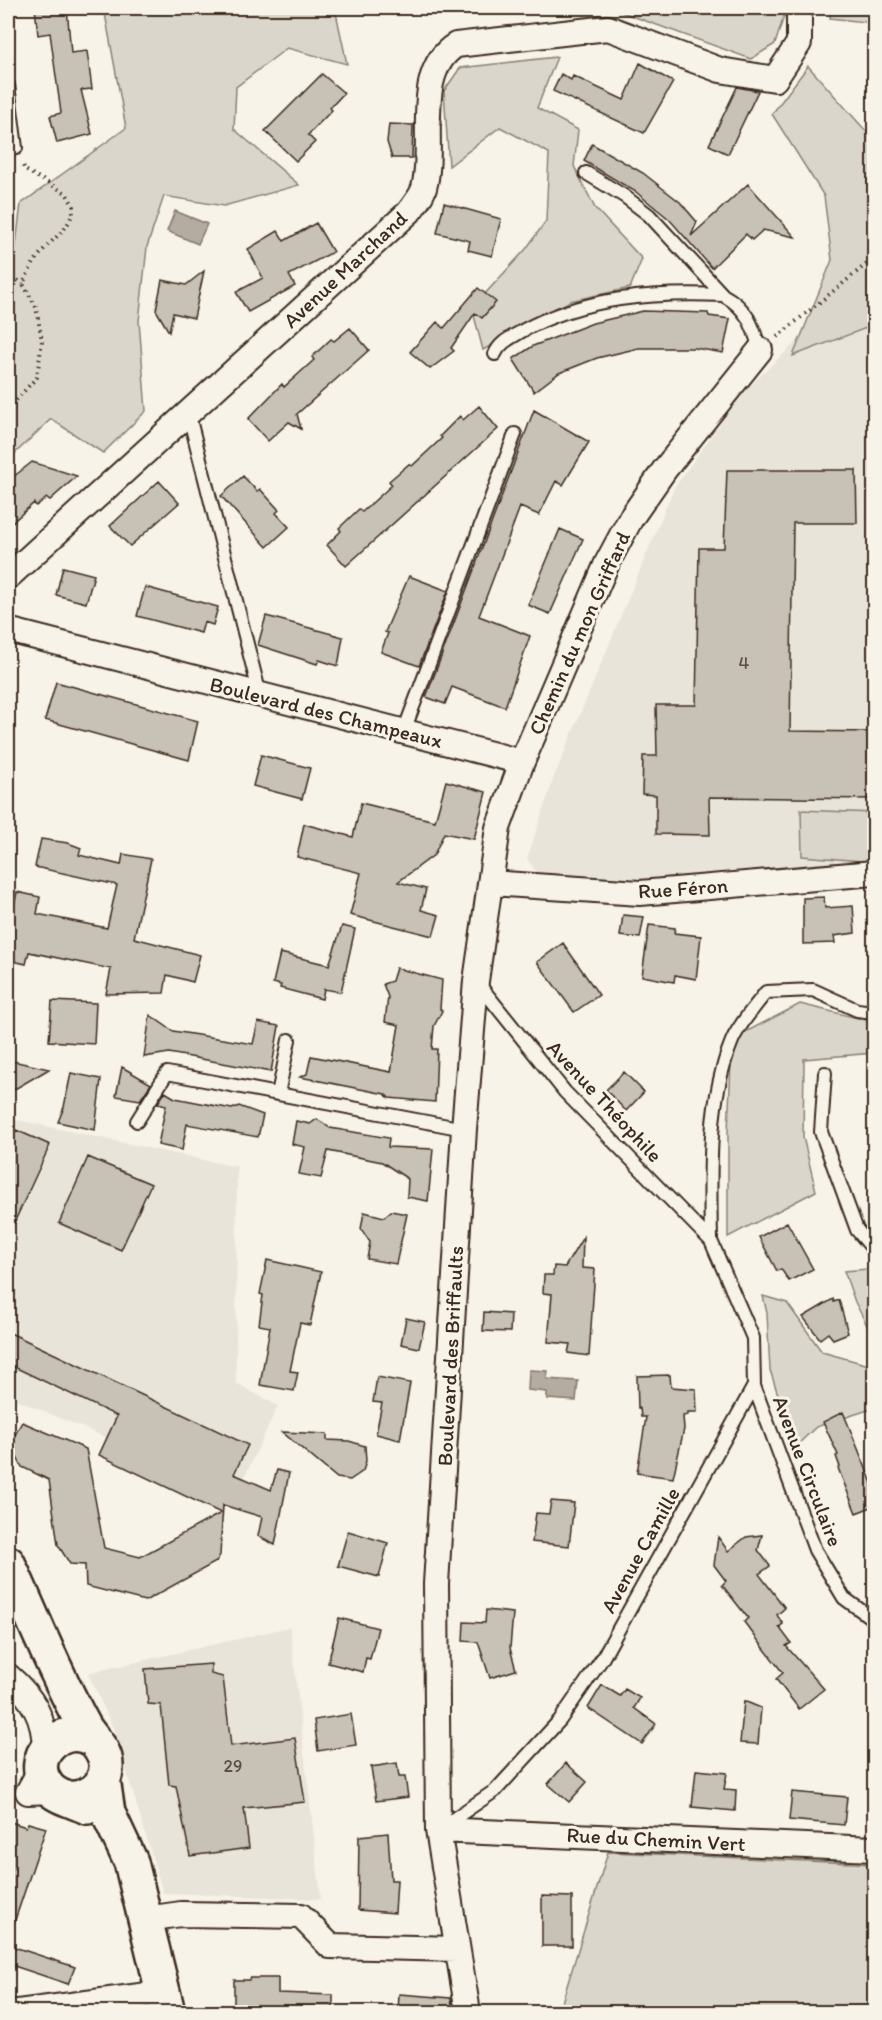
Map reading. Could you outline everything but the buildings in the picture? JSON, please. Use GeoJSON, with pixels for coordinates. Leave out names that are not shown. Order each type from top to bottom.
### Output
{"type":"FeatureCollection","features":[{"type":"Feature","properties":{"kind":"main road"},"geometry":{"type":"LineString","coordinates":[[8,1563],[68,1694],[93,1740],[104,1754],[105,1802],[131,1862],[166,2003]]}},
{"type":"Feature","properties":{"kind":"main road"},"geometry":{"type":"LineString","coordinates":[[43,1776],[69,1720],[68,1694]]}},
{"type":"Feature","properties":{"kind":"main road"},"geometry":{"type":"LineString","coordinates":[[43,1776],[81,1734],[93,1740]]}},
{"type":"Feature","properties":{"kind":"main road"},"geometry":{"type":"LineString","coordinates":[[43,1776],[86,1797],[103,1779]]}},
{"type":"Feature","properties":{"kind":"main road"},"geometry":{"type":"LineString","coordinates":[[43,1776],[115,1827]]}},
{"type":"Feature","properties":{"kind":"street","name":"Avenue Marchand"},"geometry":{"type":"LineString","coordinates":[[8,577],[409,212],[424,190],[430,79],[439,58],[447,51],[456,45],[608,28],[720,70],[775,79],[799,43],[799,8]]}},
{"type":"Feature","properties":{"kind":"street","name":"Chemin du mon Griffard"},"geometry":{"type":"LineString","coordinates":[[526,753],[607,563],[631,518],[665,469],[760,350]]}},
{"type":"Feature","properties":{"kind":"street","name":"Boulevard des Champeaux"},"geometry":{"type":"LineString","coordinates":[[8,630],[404,731],[526,753]]}},
{"type":"Feature","properties":{"kind":"street"},"geometry":{"type":"LineString","coordinates":[[491,883],[498,828],[526,753]]}},
{"type":"Feature","properties":{"kind":"street","name":"Rue Féron"},"geometry":{"type":"LineString","coordinates":[[491,883],[640,893],[874,873]]}},
{"type":"Feature","properties":{"kind":"street","name":"Boulevard des Briffaults"},"geometry":{"type":"LineString","coordinates":[[468,2013],[438,1830],[436,1584],[464,1129],[476,981],[491,883]]}},
{"type":"Feature","properties":{"kind":"street"},"geometry":{"type":"LineString","coordinates":[[8,1676],[32,1700],[41,1716],[43,1776]]}},
{"type":"Feature","properties":{"kind":"street","name":"Rue du Chemin Vert"},"geometry":{"type":"LineString","coordinates":[[438,1830],[874,1849]]}},
{"type":"Feature","properties":{"kind":"street"},"geometry":{"type":"LineString","coordinates":[[146,1919],[181,1914],[301,1916],[330,1946],[457,1949]]}},
{"type":"Feature","properties":{"kind":"street"},"geometry":{"type":"LineString","coordinates":[[18,2013],[166,2003]]}},
{"type":"Feature","properties":{"kind":"lane"},"geometry":{"type":"LineString","coordinates":[[8,85],[16,148]]}},
{"type":"Feature","properties":{"kind":"lane"},"geometry":{"type":"LineString","coordinates":[[586,173],[624,196],[649,215],[723,295],[746,312],[754,326],[760,350]]}},
{"type":"Feature","properties":{"kind":"lane"},"geometry":{"type":"LineString","coordinates":[[495,354],[498,347],[507,340],[535,324],[584,305],[635,296],[683,293],[723,295]]}},
{"type":"Feature","properties":{"kind":"lane"},"geometry":{"type":"LineString","coordinates":[[188,412],[260,696]]}},
{"type":"Feature","properties":{"kind":"lane"},"geometry":{"type":"LineString","coordinates":[[404,731],[515,434]]}},
{"type":"Feature","properties":{"kind":"lane","name":"Avenue Théophile"},"geometry":{"type":"LineString","coordinates":[[476,981],[565,1092],[711,1241]]}},
{"type":"Feature","properties":{"kind":"lane"},"geometry":{"type":"LineString","coordinates":[[754,1386],[753,1338],[711,1241],[710,1178],[718,1092],[732,1039],[766,992],[813,990],[857,1010],[874,1012]]}},
{"type":"Feature","properties":{"kind":"lane"},"geometry":{"type":"LineString","coordinates":[[278,1094],[289,1040]]}},
{"type":"Feature","properties":{"kind":"lane"},"geometry":{"type":"LineString","coordinates":[[137,1121],[167,1073],[464,1129]]}},
{"type":"Feature","properties":{"kind":"lane"},"geometry":{"type":"LineString","coordinates":[[825,1073],[821,1132],[857,1230],[874,1250]]}},
{"type":"Feature","properties":{"kind":"lane","name":"Avenue Camille"},"geometry":{"type":"LineString","coordinates":[[438,1830],[496,1790],[560,1720],[602,1659],[754,1386]]}},
{"type":"Feature","properties":{"kind":"lane","name":"Avenue Circulaire"},"geometry":{"type":"LineString","coordinates":[[754,1386],[815,1550],[844,1599],[874,1620]]}},
{"type":"Feature","properties":{"kind":"path"},"geometry":{"type":"LineString","coordinates":[[16,148],[25,170],[66,193],[74,207],[66,229],[47,246],[31,266],[23,284]]}},
{"type":"Feature","properties":{"kind":"path"},"geometry":{"type":"LineString","coordinates":[[760,350],[874,258]]}},
{"type":"Feature","properties":{"kind":"path"},"geometry":{"type":"LineString","coordinates":[[8,273],[23,284],[36,307],[42,340],[37,377],[8,409]]}},
{"type":"Feature","properties":{"kind":"shaded area"},"geometry":{"type":"Polygon","coordinates":[[[104,8],[335,8],[347,64],[287,48],[236,87],[234,129],[299,185],[224,206],[164,196],[147,247],[139,321],[146,411],[103,453],[51,419],[8,460],[8,309],[21,204],[126,128],[104,8]]]}},
{"type":"Feature","properties":{"kind":"shaded area"},"geometry":{"type":"Polygon","coordinates":[[[610,8],[784,8],[785,13],[775,44],[751,59],[610,8]]]}},
{"type":"Feature","properties":{"kind":"shaded area"},"geometry":{"type":"Polygon","coordinates":[[[831,8],[874,8],[874,23],[830,18],[831,8]]]}},
{"type":"Feature","properties":{"kind":"shaded area"},"geometry":{"type":"Polygon","coordinates":[[[557,57],[537,108],[578,130],[574,166],[595,208],[642,259],[630,288],[570,301],[483,350],[472,308],[526,249],[546,221],[549,153],[500,127],[449,166],[444,91],[460,68],[557,57]]]}},
{"type":"Feature","properties":{"kind":"shaded area"},"geometry":{"type":"Polygon","coordinates":[[[808,66],[874,140],[874,325],[793,356],[832,260],[824,196],[772,114],[808,66]]]}},
{"type":"Feature","properties":{"kind":"shaded area"},"geometry":{"type":"Polygon","coordinates":[[[175,211],[207,224],[198,244],[167,231],[175,211]]]}},
{"type":"Feature","properties":{"kind":"shaded area"},"geometry":{"type":"Polygon","coordinates":[[[874,276],[874,864],[644,879],[538,874],[527,859],[554,777],[674,488],[743,392],[812,327],[874,276]]]}},
{"type":"Feature","properties":{"kind":"shaded area"},"geometry":{"type":"Polygon","coordinates":[[[801,810],[874,813],[874,862],[802,856],[801,810]]]}},
{"type":"Feature","properties":{"kind":"shaded area"},"geometry":{"type":"Polygon","coordinates":[[[800,1004],[874,1022],[874,1053],[804,1059],[803,1137],[816,1191],[728,1237],[728,1132],[732,1039],[800,1004]]]}},
{"type":"Feature","properties":{"kind":"shaded area"},"geometry":{"type":"Polygon","coordinates":[[[8,1118],[237,1167],[236,1383],[278,1406],[234,1499],[107,1438],[8,1396],[8,1118]]]}},
{"type":"Feature","properties":{"kind":"shaded area"},"geometry":{"type":"Polygon","coordinates":[[[868,1269],[874,1277],[874,1339],[855,1302],[844,1271],[868,1269]]]}},
{"type":"Feature","properties":{"kind":"shaded area"},"geometry":{"type":"Polygon","coordinates":[[[763,1296],[787,1303],[822,1352],[869,1365],[874,1349],[874,1412],[868,1410],[816,1427],[795,1447],[770,1370],[767,1313],[763,1296]]]}},
{"type":"Feature","properties":{"kind":"shaded area"},"geometry":{"type":"Polygon","coordinates":[[[529,1370],[548,1371],[547,1379],[578,1381],[576,1401],[547,1399],[547,1392],[528,1390],[529,1370]]]}},
{"type":"Feature","properties":{"kind":"shaded area"},"geometry":{"type":"Polygon","coordinates":[[[290,1627],[321,1899],[163,1893],[114,1730],[88,1673],[290,1627]]]}},
{"type":"Feature","properties":{"kind":"shaded area"},"geometry":{"type":"Polygon","coordinates":[[[608,1852],[874,1864],[874,2012],[559,2012],[608,1852]]]}}]}
